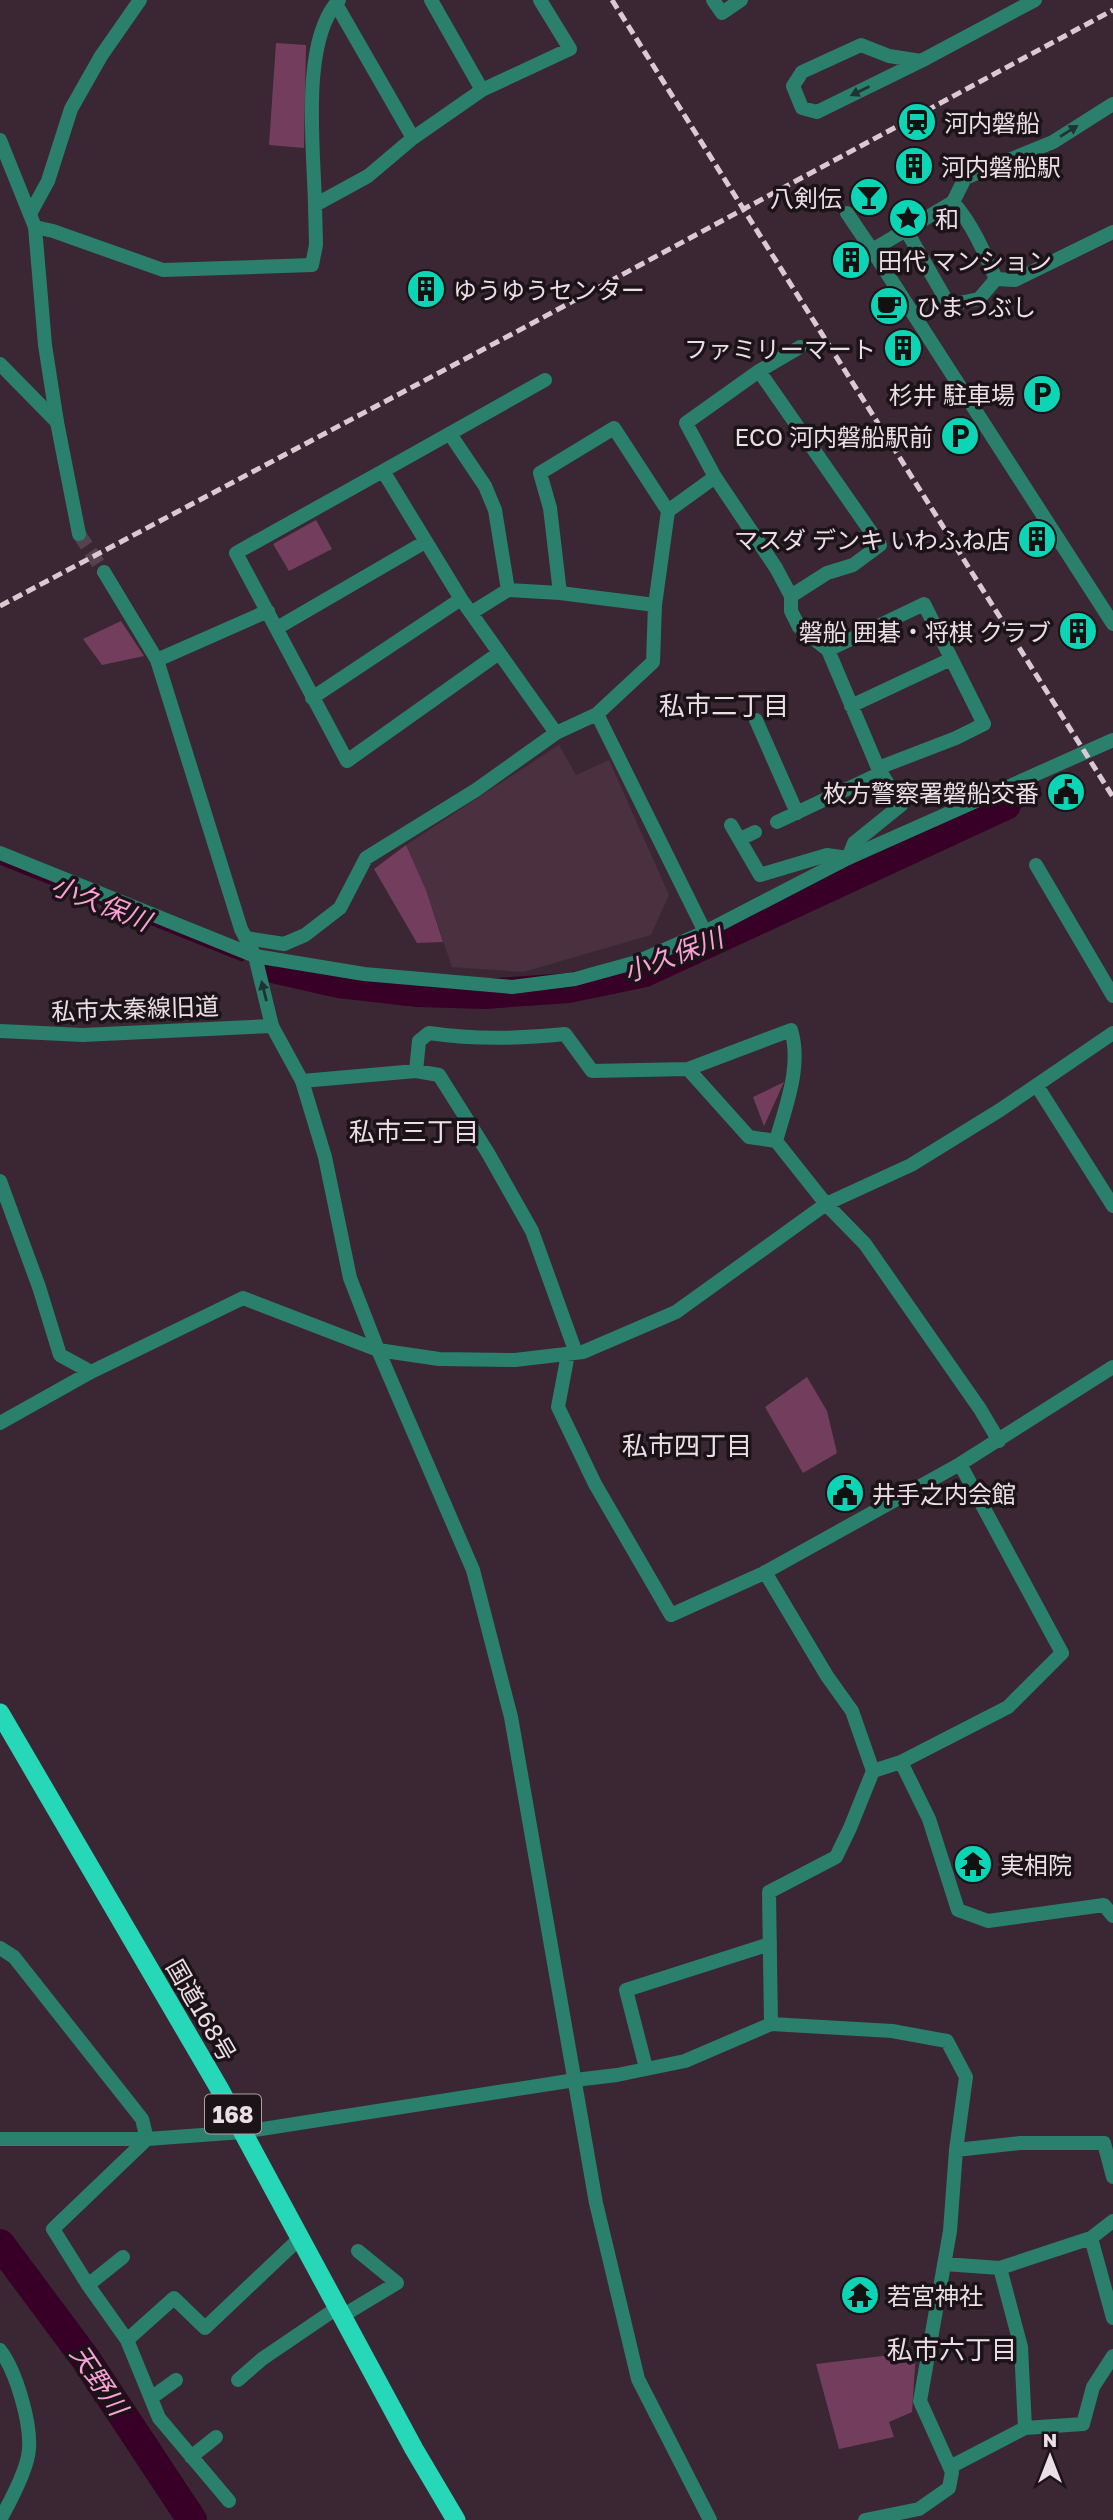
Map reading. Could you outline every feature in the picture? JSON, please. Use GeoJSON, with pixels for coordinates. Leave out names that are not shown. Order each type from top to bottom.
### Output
{"type":"FeatureCollection","features":[{"type":"Feature","properties":{"kind":"highway","name":"国道168号"},"geometry":{"type":"LineString","coordinates":[[0,1713],[243,2132],[414,2449],[456,2520]]}},
{"type":"Feature","properties":{"kind":"street"},"geometry":{"type":"LineString","coordinates":[[33,221],[71,109],[101,57],[140,0]]}},
{"type":"Feature","properties":{"kind":"street"},"geometry":{"type":"LineString","coordinates":[[431,0],[482,90]]}},
{"type":"Feature","properties":{"kind":"street"},"geometry":{"type":"LineString","coordinates":[[316,205],[368,176],[413,138],[482,90],[570,49],[540,0]]}},
{"type":"Feature","properties":{"kind":"street"},"geometry":{"type":"LineString","coordinates":[[713,0],[722,13],[741,0]]}},
{"type":"Feature","properties":{"kind":"street"},"geometry":{"type":"LineString","coordinates":[[921,61],[889,56],[861,45],[802,72],[793,86],[802,107],[817,112],[921,61],[1035,0]]}},
{"type":"Feature","properties":{"kind":"street"},"geometry":{"type":"LineString","coordinates":[[33,221],[53,231],[163,270],[312,265],[316,245],[312,71],[321,34],[337,2]]}},
{"type":"Feature","properties":{"kind":"street"},"geometry":{"type":"LineString","coordinates":[[337,2],[413,138]]}},
{"type":"Feature","properties":{"kind":"street"},"geometry":{"type":"LineString","coordinates":[[872,250],[953,202],[965,178],[1052,142],[1112,107]]}},
{"type":"Feature","properties":{"kind":"street"},"geometry":{"type":"LineString","coordinates":[[0,140],[33,221],[45,345],[79,534]]}},
{"type":"Feature","properties":{"kind":"street"},"geometry":{"type":"LineString","coordinates":[[953,202],[965,216],[996,279]]}},
{"type":"Feature","properties":{"kind":"street"},"geometry":{"type":"LineString","coordinates":[[847,213],[1113,624]]}},
{"type":"Feature","properties":{"kind":"street"},"geometry":{"type":"LineString","coordinates":[[905,230],[945,298],[954,304],[979,299],[996,279]]}},
{"type":"Feature","properties":{"kind":"street"},"geometry":{"type":"LineString","coordinates":[[996,279],[1014,280],[1113,232]]}},
{"type":"Feature","properties":{"kind":"street"},"geometry":{"type":"LineString","coordinates":[[800,347],[760,371],[686,423],[715,477],[776,568],[791,597],[791,611],[799,626],[828,650],[879,771],[901,805],[854,843],[848,858]]}},
{"type":"Feature","properties":{"kind":"street"},"geometry":{"type":"LineString","coordinates":[[0,363],[57,422]]}},
{"type":"Feature","properties":{"kind":"street"},"geometry":{"type":"LineString","coordinates":[[760,371],[880,545],[853,565],[827,573],[791,597]]}},
{"type":"Feature","properties":{"kind":"street"},"geometry":{"type":"LineString","coordinates":[[499,653],[347,761],[236,553],[545,380]]}},
{"type":"Feature","properties":{"kind":"street"},"geometry":{"type":"LineString","coordinates":[[246,939],[284,944],[304,934],[340,908],[366,858],[476,790],[556,733],[597,714],[653,662],[655,605],[668,511],[614,428],[540,473],[550,508],[560,593]]}},
{"type":"Feature","properties":{"kind":"street"},"geometry":{"type":"LineString","coordinates":[[450,433],[485,486],[495,510],[508,590]]}},
{"type":"Feature","properties":{"kind":"street"},"geometry":{"type":"LineString","coordinates":[[383,471],[461,599],[556,733]]}},
{"type":"Feature","properties":{"kind":"street"},"geometry":{"type":"LineString","coordinates":[[668,511],[715,477]]}},
{"type":"Feature","properties":{"kind":"street"},"geometry":{"type":"LineString","coordinates":[[277,628],[425,542]]}},
{"type":"Feature","properties":{"kind":"street"},"geometry":{"type":"LineString","coordinates":[[104,572],[157,660],[241,929],[255,956],[272,1026],[302,1081],[325,1157],[350,1278],[378,1350],[473,1570],[511,1717],[596,2203],[638,2379],[710,2520]]}},
{"type":"Feature","properties":{"kind":"street"},"geometry":{"type":"LineString","coordinates":[[471,613],[508,590],[560,593],[655,605]]}},
{"type":"Feature","properties":{"kind":"street"},"geometry":{"type":"LineString","coordinates":[[312,698],[461,599]]}},
{"type":"Feature","properties":{"kind":"street"},"geometry":{"type":"LineString","coordinates":[[777,822],[879,771],[984,724],[924,604],[828,650]]}},
{"type":"Feature","properties":{"kind":"street"},"geometry":{"type":"LineString","coordinates":[[157,660],[268,611]]}},
{"type":"Feature","properties":{"kind":"street"},"geometry":{"type":"LineString","coordinates":[[851,706],[951,659]]}},
{"type":"Feature","properties":{"kind":"street"},"geometry":{"type":"LineString","coordinates":[[597,714],[705,932]]}},
{"type":"Feature","properties":{"kind":"street"},"geometry":{"type":"LineString","coordinates":[[756,720],[797,813]]}},
{"type":"Feature","properties":{"kind":"street"},"geometry":{"type":"LineString","coordinates":[[0,853],[255,956],[364,974],[512,987],[575,979],[637,962],[705,932],[848,858],[1113,740]]}},
{"type":"Feature","properties":{"kind":"street"},"geometry":{"type":"LineString","coordinates":[[732,825],[760,875],[827,855],[848,858]]}},
{"type":"Feature","properties":{"kind":"street"},"geometry":{"type":"LineString","coordinates":[[740,839],[755,832]]}},
{"type":"Feature","properties":{"kind":"street"},"geometry":{"type":"LineString","coordinates":[[1036,865],[1113,996]]}},
{"type":"Feature","properties":{"kind":"street","name":"私市太秦線旧道"},"geometry":{"type":"LineString","coordinates":[[0,1031],[83,1035],[272,1026]]}},
{"type":"Feature","properties":{"kind":"street"},"geometry":{"type":"LineString","coordinates":[[416,1072],[419,1041],[429,1033],[514,1040],[565,1034],[592,1071],[688,1069],[791,1030],[796,1046],[791,1089],[776,1141]]}},
{"type":"Feature","properties":{"kind":"street"},"geometry":{"type":"LineString","coordinates":[[0,1423],[91,1372],[243,1298],[378,1350],[439,1359],[515,1360],[583,1352],[676,1312],[826,1204],[911,1166],[1037,1086],[1113,1033]]}},
{"type":"Feature","properties":{"kind":"street"},"geometry":{"type":"LineString","coordinates":[[688,1069],[748,1137],[776,1141],[826,1204],[864,1244],[980,1409],[999,1441]]}},
{"type":"Feature","properties":{"kind":"street"},"geometry":{"type":"LineString","coordinates":[[302,1081],[416,1072],[439,1074],[532,1231],[572,1354],[558,1407],[595,1484],[671,1615],[765,1572],[960,1464],[1113,1367]]}},
{"type":"Feature","properties":{"kind":"street"},"geometry":{"type":"LineString","coordinates":[[1037,1086],[1113,1206]]}},
{"type":"Feature","properties":{"kind":"street"},"geometry":{"type":"LineString","coordinates":[[0,1181],[39,1287],[60,1355],[91,1372]]}},
{"type":"Feature","properties":{"kind":"street"},"geometry":{"type":"LineString","coordinates":[[873,1771],[901,1762],[1008,1707],[1062,1653],[960,1464]]}},
{"type":"Feature","properties":{"kind":"street"},"geometry":{"type":"LineString","coordinates":[[765,1572],[852,1711],[873,1771],[836,1857],[769,1892],[771,2024]]}},
{"type":"Feature","properties":{"kind":"street"},"geometry":{"type":"LineString","coordinates":[[901,1762],[929,1819],[958,1910],[988,1921],[1104,1905],[1113,1916]]}},
{"type":"Feature","properties":{"kind":"street"},"geometry":{"type":"LineString","coordinates":[[646,2068],[626,1990],[770,1944]]}},
{"type":"Feature","properties":{"kind":"street"},"geometry":{"type":"LineString","coordinates":[[0,1948],[14,1957],[142,2119],[147,2139]]}},
{"type":"Feature","properties":{"kind":"street"},"geometry":{"type":"LineString","coordinates":[[0,2139],[147,2139],[243,2132],[617,2075],[685,2061],[771,2024],[892,2031],[947,2041],[966,2077],[956,2150],[950,2231],[920,2401],[952,2472],[949,2488],[919,2510],[865,2520]]}},
{"type":"Feature","properties":{"kind":"street"},"geometry":{"type":"LineString","coordinates":[[147,2139],[53,2229],[127,2340],[159,2418],[229,2501]]}},
{"type":"Feature","properties":{"kind":"street"},"geometry":{"type":"LineString","coordinates":[[956,2150],[1020,2143],[1104,2143],[1113,2177]]}},
{"type":"Feature","properties":{"kind":"street"},"geometry":{"type":"LineString","coordinates":[[944,2264],[1000,2268],[1091,2238],[1113,2221]]}},
{"type":"Feature","properties":{"kind":"street"},"geometry":{"type":"LineString","coordinates":[[127,2340],[174,2298],[205,2328],[300,2238]]}},
{"type":"Feature","properties":{"kind":"street"},"geometry":{"type":"LineString","coordinates":[[1091,2238],[1113,2318]]}},
{"type":"Feature","properties":{"kind":"street"},"geometry":{"type":"LineString","coordinates":[[238,2381],[262,2359],[340,2312],[397,2283],[358,2251]]}},
{"type":"Feature","properties":{"kind":"street"},"geometry":{"type":"LineString","coordinates":[[88,2285],[123,2257]]}},
{"type":"Feature","properties":{"kind":"street"},"geometry":{"type":"LineString","coordinates":[[1000,2268],[1021,2347],[1025,2428]]}},
{"type":"Feature","properties":{"kind":"street"},"geometry":{"type":"LineString","coordinates":[[0,2350],[10,2363],[22,2400],[30,2450],[18,2487],[0,2520]]}},
{"type":"Feature","properties":{"kind":"street"},"geometry":{"type":"LineString","coordinates":[[950,2467],[1025,2428],[1083,2424],[1093,2387],[1113,2356]]}},
{"type":"Feature","properties":{"kind":"street"},"geometry":{"type":"LineString","coordinates":[[151,2398],[176,2380]]}},
{"type":"Feature","properties":{"kind":"street"},"geometry":{"type":"LineString","coordinates":[[191,2457],[216,2437]]}},
{"type":"Feature","properties":{"kind":"shaded area"},"geometry":{"type":"Polygon","coordinates":[[[276,43],[306,45],[304,148],[269,145],[276,43]]]}},
{"type":"Feature","properties":{"kind":"shaded area"},"geometry":{"type":"Polygon","coordinates":[[[316,520],[332,549],[289,571],[273,544],[316,520]]]}},
{"type":"Feature","properties":{"kind":"shaded area"},"geometry":{"type":"Polygon","coordinates":[[[121,621],[144,656],[102,665],[83,639],[121,621]]]}},
{"type":"Feature","properties":{"kind":"shaded area"},"geometry":{"type":"Polygon","coordinates":[[[559,745],[576,775],[609,760],[669,895],[651,935],[523,972],[452,967],[426,890],[406,845],[559,745]]]}},
{"type":"Feature","properties":{"kind":"shaded area"},"geometry":{"type":"Polygon","coordinates":[[[406,845],[426,890],[443,942],[417,943],[374,869],[406,845]]]}},
{"type":"Feature","properties":{"kind":"shaded area"},"geometry":{"type":"Polygon","coordinates":[[[784,1082],[764,1126],[753,1097],[784,1082]]]}},
{"type":"Feature","properties":{"kind":"shaded area"},"geometry":{"type":"Polygon","coordinates":[[[807,1377],[827,1411],[837,1453],[803,1473],[765,1407],[807,1377]]]}},
{"type":"Feature","properties":{"kind":"shaded area"},"geometry":{"type":"Polygon","coordinates":[[[916,2352],[912,2412],[889,2422],[894,2437],[839,2449],[816,2364],[916,2352]]]}},
{"type":"Feature","properties":{"kind":"waterway","name":"小久保川"},"geometry":{"type":"LineString","coordinates":[[273,968],[339,983],[418,992],[484,994],[568,988],[645,972],[1006,805]]}},
{"type":"Feature","properties":{"kind":"waterway","name":"小久保川"},"geometry":{"type":"LineString","coordinates":[[0,862],[242,959]]}},
{"type":"Feature","properties":{"kind":"waterway","name":"天野川"},"geometry":{"type":"LineString","coordinates":[[0,2244],[85,2358],[192,2520]]}},
{"type":"Feature","properties":{"kind":"tunnel"},"geometry":{"type":"LineString","coordinates":[[79,534],[104,572]]}},
{"type":"Feature","properties":{"kind":"railway"},"geometry":{"type":"LineString","coordinates":[[612,0],[1113,797]]}},
{"type":"Feature","properties":{"kind":"railway"},"geometry":{"type":"LineString","coordinates":[[0,606],[1113,10]]}},
{"type":"Feature","properties":{"kind":"place","name":"河内磐船"},"geometry":{"type":"Point","coordinates":[917,122]}},
{"type":"Feature","properties":{"kind":"place","name":"河内磐船駅"},"geometry":{"type":"Point","coordinates":[914,166]}},
{"type":"Feature","properties":{"kind":"place","name":"八剣伝"},"geometry":{"type":"Point","coordinates":[869,197]}},
{"type":"Feature","properties":{"kind":"place","name":"和"},"geometry":{"type":"Point","coordinates":[908,218]}},
{"type":"Feature","properties":{"kind":"place","name":"田代 マンション"},"geometry":{"type":"Point","coordinates":[851,260]}},
{"type":"Feature","properties":{"kind":"place","name":"ゆうゆうセンター"},"geometry":{"type":"Point","coordinates":[426,289]}},
{"type":"Feature","properties":{"kind":"place","name":"ひまつぶし"},"geometry":{"type":"Point","coordinates":[889,306]}},
{"type":"Feature","properties":{"kind":"place","name":"ファミリーマート"},"geometry":{"type":"Point","coordinates":[903,348]}},
{"type":"Feature","properties":{"kind":"place","name":"杉井 駐車場"},"geometry":{"type":"Point","coordinates":[1042,394]}},
{"type":"Feature","properties":{"kind":"place","name":"ECO 河内磐船駅前"},"geometry":{"type":"Point","coordinates":[960,436]}},
{"type":"Feature","properties":{"kind":"place","name":"マスダ デンキ いわふね店"},"geometry":{"type":"Point","coordinates":[1037,539]}},
{"type":"Feature","properties":{"kind":"place","name":"磐船 囲碁・将棋 クラブ"},"geometry":{"type":"Point","coordinates":[1078,631]}},
{"type":"Feature","properties":{"kind":"place","name":"枚方警察署磐船交番"},"geometry":{"type":"Point","coordinates":[1066,792]}},
{"type":"Feature","properties":{"kind":"place","name":"井手之内会館"},"geometry":{"type":"Point","coordinates":[845,1493]}},
{"type":"Feature","properties":{"kind":"place","name":"実相院"},"geometry":{"type":"Point","coordinates":[973,1864]}},
{"type":"Feature","properties":{"kind":"place","name":"若宮神社"},"geometry":{"type":"Point","coordinates":[860,2295]}},
{"type":"Feature","properties":{"kind":"district","name":"私市二丁目"},"geometry":{"type":"Point","coordinates":[724,705]}},
{"type":"Feature","properties":{"kind":"district","name":"私市三丁目"},"geometry":{"type":"Point","coordinates":[414,1131]}},
{"type":"Feature","properties":{"kind":"district","name":"私市四丁目"},"geometry":{"type":"Point","coordinates":[687,1445]}},
{"type":"Feature","properties":{"kind":"district","name":"私市六丁目"},"geometry":{"type":"Point","coordinates":[952,2349]}}]}
